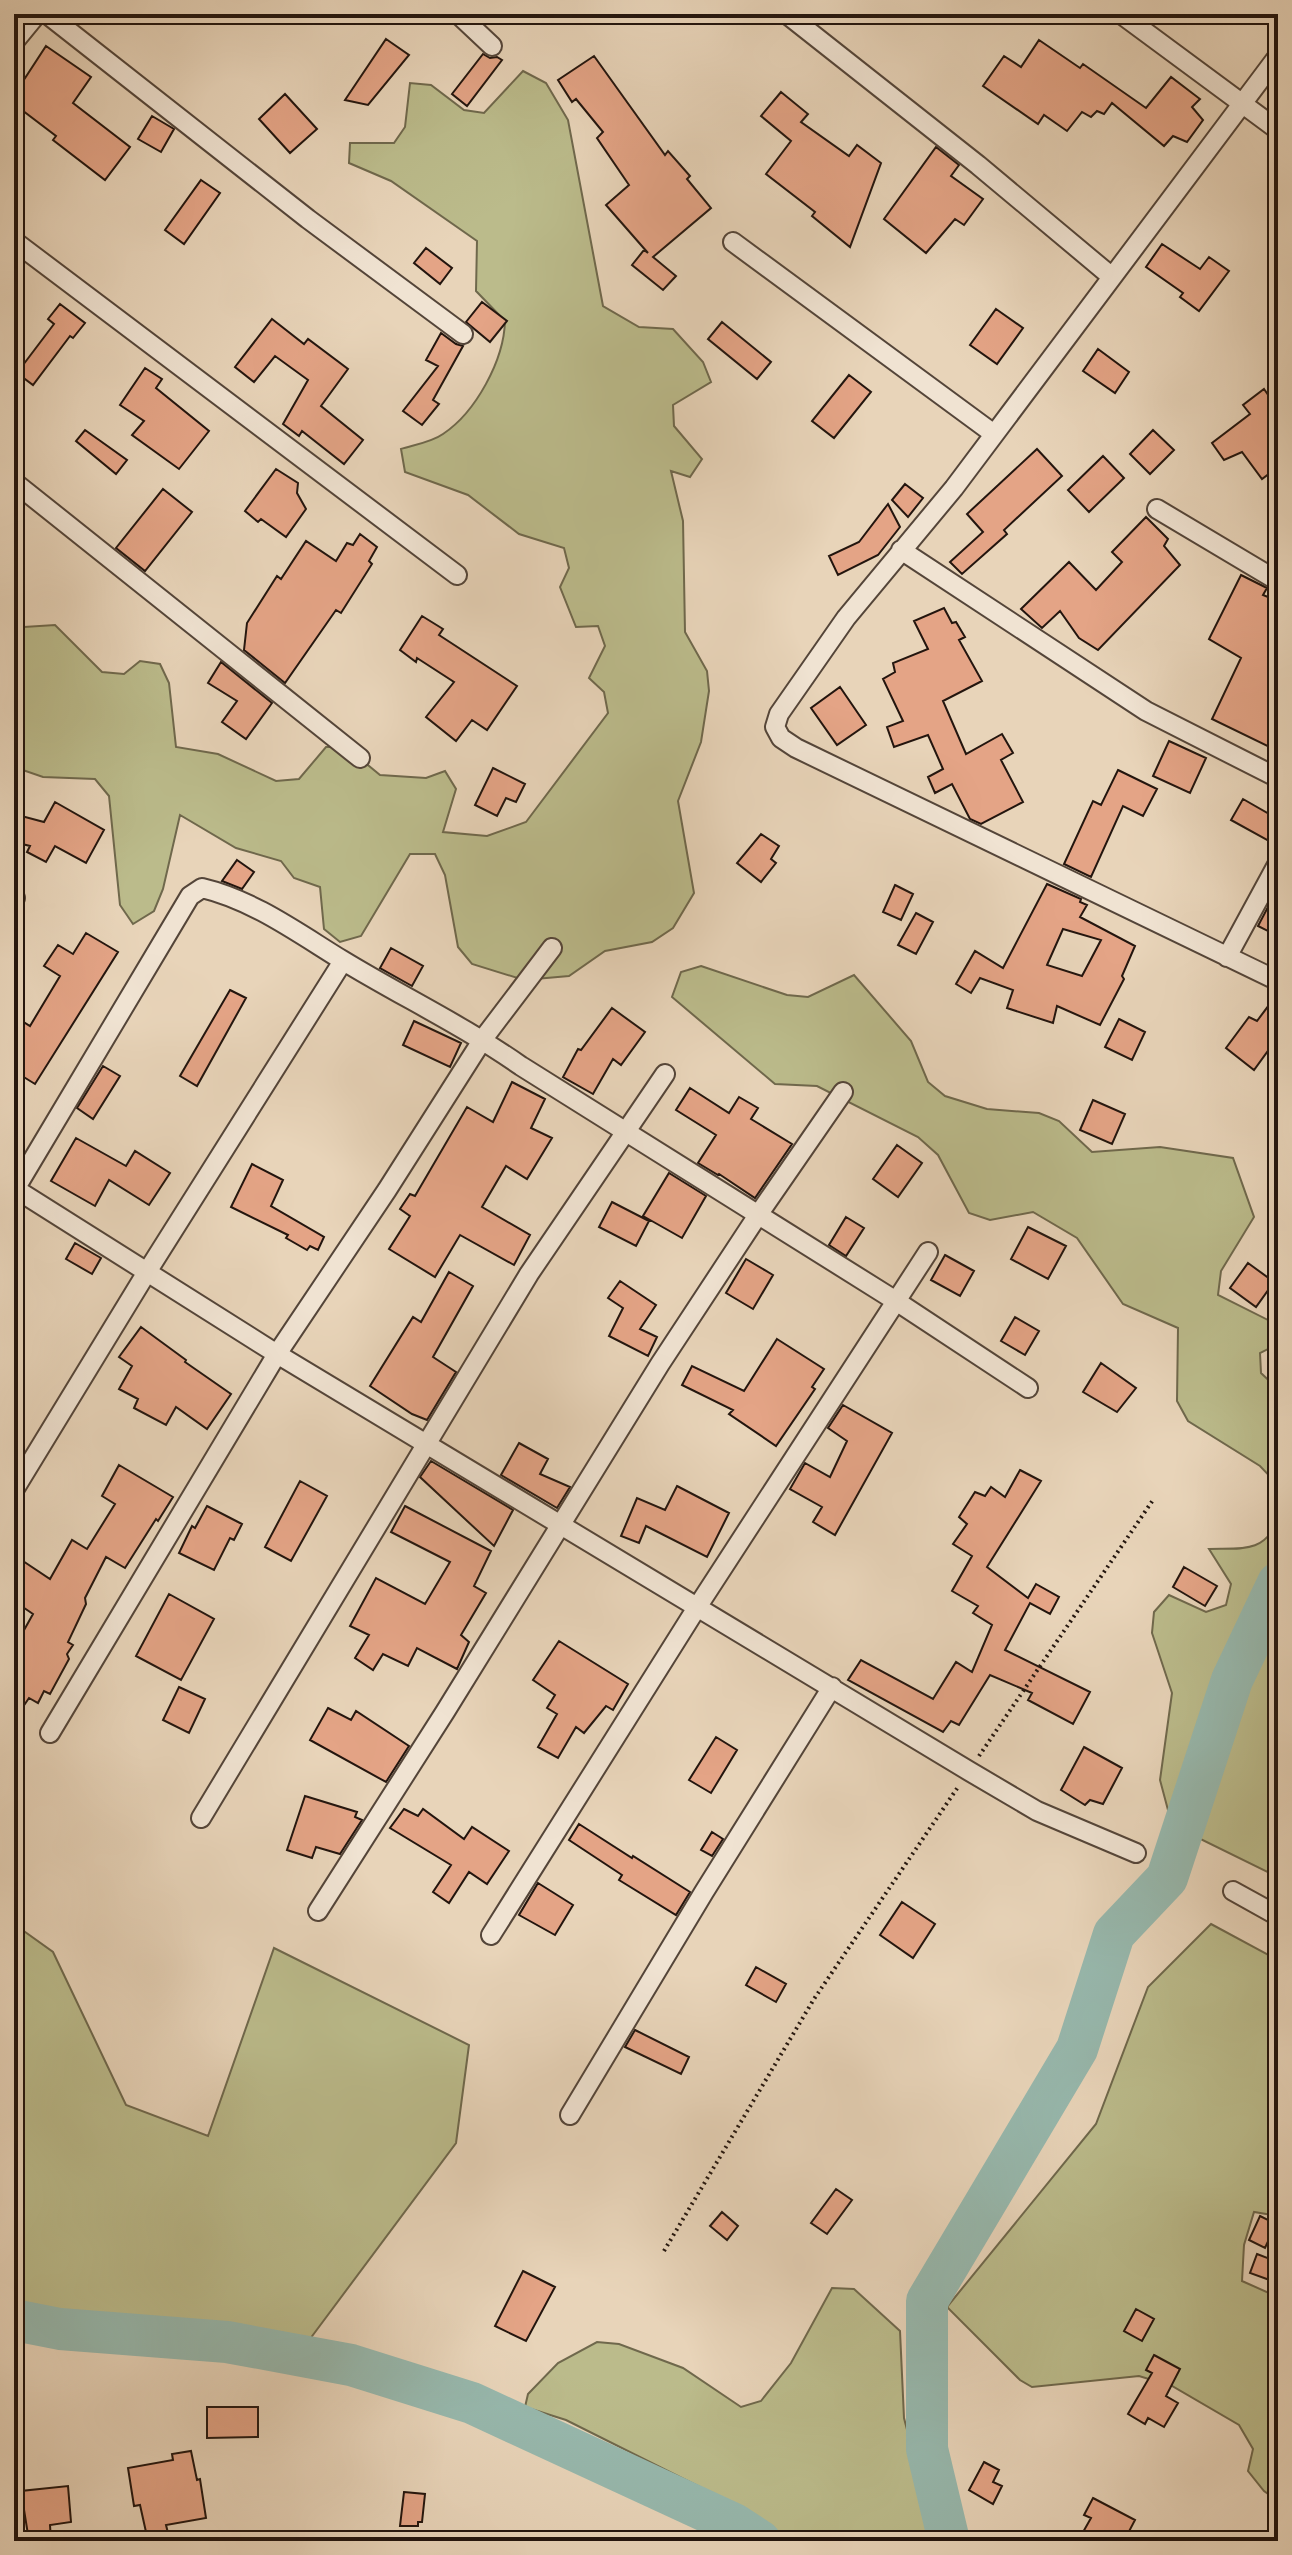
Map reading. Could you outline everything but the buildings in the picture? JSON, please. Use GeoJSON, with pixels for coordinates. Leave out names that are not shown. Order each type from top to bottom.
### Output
{"type":"FeatureCollection","features":[{"type":"Feature","properties":{"kind":"street"},"geometry":{"type":"LineString","coordinates":[[14,42],[37,14]]}},
{"type":"Feature","properties":{"kind":"street"},"geometry":{"type":"LineString","coordinates":[[47,14],[308,219],[463,334]]}},
{"type":"Feature","properties":{"kind":"street"},"geometry":{"type":"LineString","coordinates":[[458,14],[492,46]]}},
{"type":"Feature","properties":{"kind":"street"},"geometry":{"type":"LineString","coordinates":[[1121,14],[1278,130]]}},
{"type":"Feature","properties":{"kind":"street"},"geometry":{"type":"LineString","coordinates":[[788,15],[978,165],[1112,277]]}},
{"type":"Feature","properties":{"kind":"street"},"geometry":{"type":"LineString","coordinates":[[1278,56],[954,488],[846,618],[779,714],[775,727],[781,738],[796,748],[1278,981]]}},
{"type":"Feature","properties":{"kind":"street"},"geometry":{"type":"LineString","coordinates":[[14,241],[457,575]]}},
{"type":"Feature","properties":{"kind":"street"},"geometry":{"type":"LineString","coordinates":[[733,242],[994,434]]}},
{"type":"Feature","properties":{"kind":"street"},"geometry":{"type":"LineString","coordinates":[[14,482],[360,758]]}},
{"type":"Feature","properties":{"kind":"street"},"geometry":{"type":"LineString","coordinates":[[1157,509],[1278,581]]}},
{"type":"Feature","properties":{"kind":"street"},"geometry":{"type":"LineString","coordinates":[[901,550],[1146,711],[1278,778]]}},
{"type":"Feature","properties":{"kind":"street"},"geometry":{"type":"LineString","coordinates":[[1227,957],[1278,863]]}},
{"type":"Feature","properties":{"kind":"street"},"geometry":{"type":"LineString","coordinates":[[1028,1388],[483,1039],[343,961],[289,925],[216,891],[202,888],[190,896],[14,1189],[277,1354],[969,1771],[1037,1811],[1136,1853]]}},
{"type":"Feature","properties":{"kind":"street"},"geometry":{"type":"LineString","coordinates":[[50,1733],[277,1354],[483,1039],[552,948]]}},
{"type":"Feature","properties":{"kind":"street"},"geometry":{"type":"LineString","coordinates":[[14,1490],[343,961]]}},
{"type":"Feature","properties":{"kind":"street"},"geometry":{"type":"LineString","coordinates":[[201,1818],[529,1274],[665,1074]]}},
{"type":"Feature","properties":{"kind":"street"},"geometry":{"type":"LineString","coordinates":[[318,1911],[660,1364],[843,1092]]}},
{"type":"Feature","properties":{"kind":"street"},"geometry":{"type":"LineString","coordinates":[[491,1935],[696,1609],[928,1252]]}},
{"type":"Feature","properties":{"kind":"street"},"geometry":{"type":"LineString","coordinates":[[570,2115],[832,1687]]}},
{"type":"Feature","properties":{"kind":"street"},"geometry":{"type":"LineString","coordinates":[[1233,1891],[1278,1916]]}},
{"type":"Feature","properties":{"kind":"path"},"geometry":{"type":"LineString","coordinates":[[664,2251],[814,1999],[1153,1500]]}},
{"type":"Feature","properties":{"kind":"green space"},"geometry":{"type":"Polygon","coordinates":[[[523,71],[546,83],[568,120],[603,306],[639,327],[673,329],[703,362],[711,382],[673,405],[674,426],[702,459],[690,477],[671,471],[683,521],[685,632],[707,671],[709,691],[701,742],[678,801],[694,893],[673,928],[652,942],[605,951],[569,976],[524,980],[472,964],[458,947],[445,875],[435,854],[410,854],[361,936],[340,942],[324,929],[320,887],[294,878],[281,861],[236,848],[180,815],[163,889],[154,911],[133,924],[120,905],[109,796],[95,779],[43,777],[14,767],[14,617],[24,627],[55,625],[102,672],[124,674],[140,661],[160,664],[169,683],[176,747],[218,754],[276,781],[299,779],[326,747],[346,747],[380,775],[426,778],[445,771],[456,789],[443,832],[487,836],[526,822],[608,713],[604,692],[589,678],[605,646],[598,626],[576,627],[560,587],[569,568],[564,548],[519,534],[468,495],[405,472],[401,449],[434,439],[455,424],[477,399],[500,352],[505,321],[476,291],[477,241],[391,181],[349,163],[350,143],[394,143],[405,127],[410,83],[431,85],[464,110],[484,113],[523,71]]]}},
{"type":"Feature","properties":{"kind":"green space"},"geometry":{"type":"Polygon","coordinates":[[[701,966],[787,995],[808,997],[854,975],[911,1041],[928,1082],[945,1096],[987,1109],[1039,1113],[1059,1121],[1092,1152],[1160,1147],[1233,1158],[1254,1217],[1221,1271],[1218,1295],[1278,1325],[1278,1344],[1260,1353],[1261,1373],[1278,1389],[1278,1485],[1260,1466],[1188,1421],[1177,1401],[1178,1328],[1123,1304],[1077,1238],[1033,1212],[990,1220],[969,1213],[938,1155],[918,1137],[817,1086],[775,1084],[672,997],[681,972],[701,966]]]}},
{"type":"Feature","properties":{"kind":"green space"},"geometry":{"type":"Polygon","coordinates":[[[1278,1520],[1278,1877],[1172,1825],[1160,1780],[1172,1693],[1152,1633],[1154,1612],[1169,1595],[1206,1612],[1226,1605],[1231,1584],[1209,1549],[1258,1544],[1266,1539],[1278,1520]]]}},
{"type":"Feature","properties":{"kind":"green space"},"geometry":{"type":"Polygon","coordinates":[[[14,1924],[53,1952],[126,2105],[208,2136],[274,1948],[469,2045],[456,2143],[304,2347],[202,2330],[180,2337],[14,2307],[14,1924]]]}},
{"type":"Feature","properties":{"kind":"green space"},"geometry":{"type":"Polygon","coordinates":[[[1211,1924],[1278,1960],[1278,2216],[1254,2212],[1244,2245],[1242,2281],[1278,2297],[1278,2501],[1264,2491],[1248,2471],[1253,2449],[1239,2425],[1172,2386],[1139,2376],[1032,2387],[1020,2380],[947,2307],[1096,2124],[1148,1987],[1211,1924]]]}},
{"type":"Feature","properties":{"kind":"green space"},"geometry":{"type":"Polygon","coordinates":[[[832,2288],[854,2289],[900,2331],[904,2418],[936,2541],[789,2541],[752,2513],[566,2420],[525,2407],[528,2394],[558,2363],[597,2342],[619,2344],[683,2368],[741,2407],[761,2401],[791,2363],[832,2288]]]}},
{"type":"Feature","properties":{"kind":"waterway"},"geometry":{"type":"LineString","coordinates":[[949,2541],[927,2449],[927,2301],[1077,2049],[1114,1934],[1167,1878],[1232,1680],[1278,1583]]}},
{"type":"Feature","properties":{"kind":"waterway"},"geometry":{"type":"LineString","coordinates":[[14,2320],[60,2329],[227,2342],[351,2365],[472,2403],[734,2524],[760,2541]]}}]}
